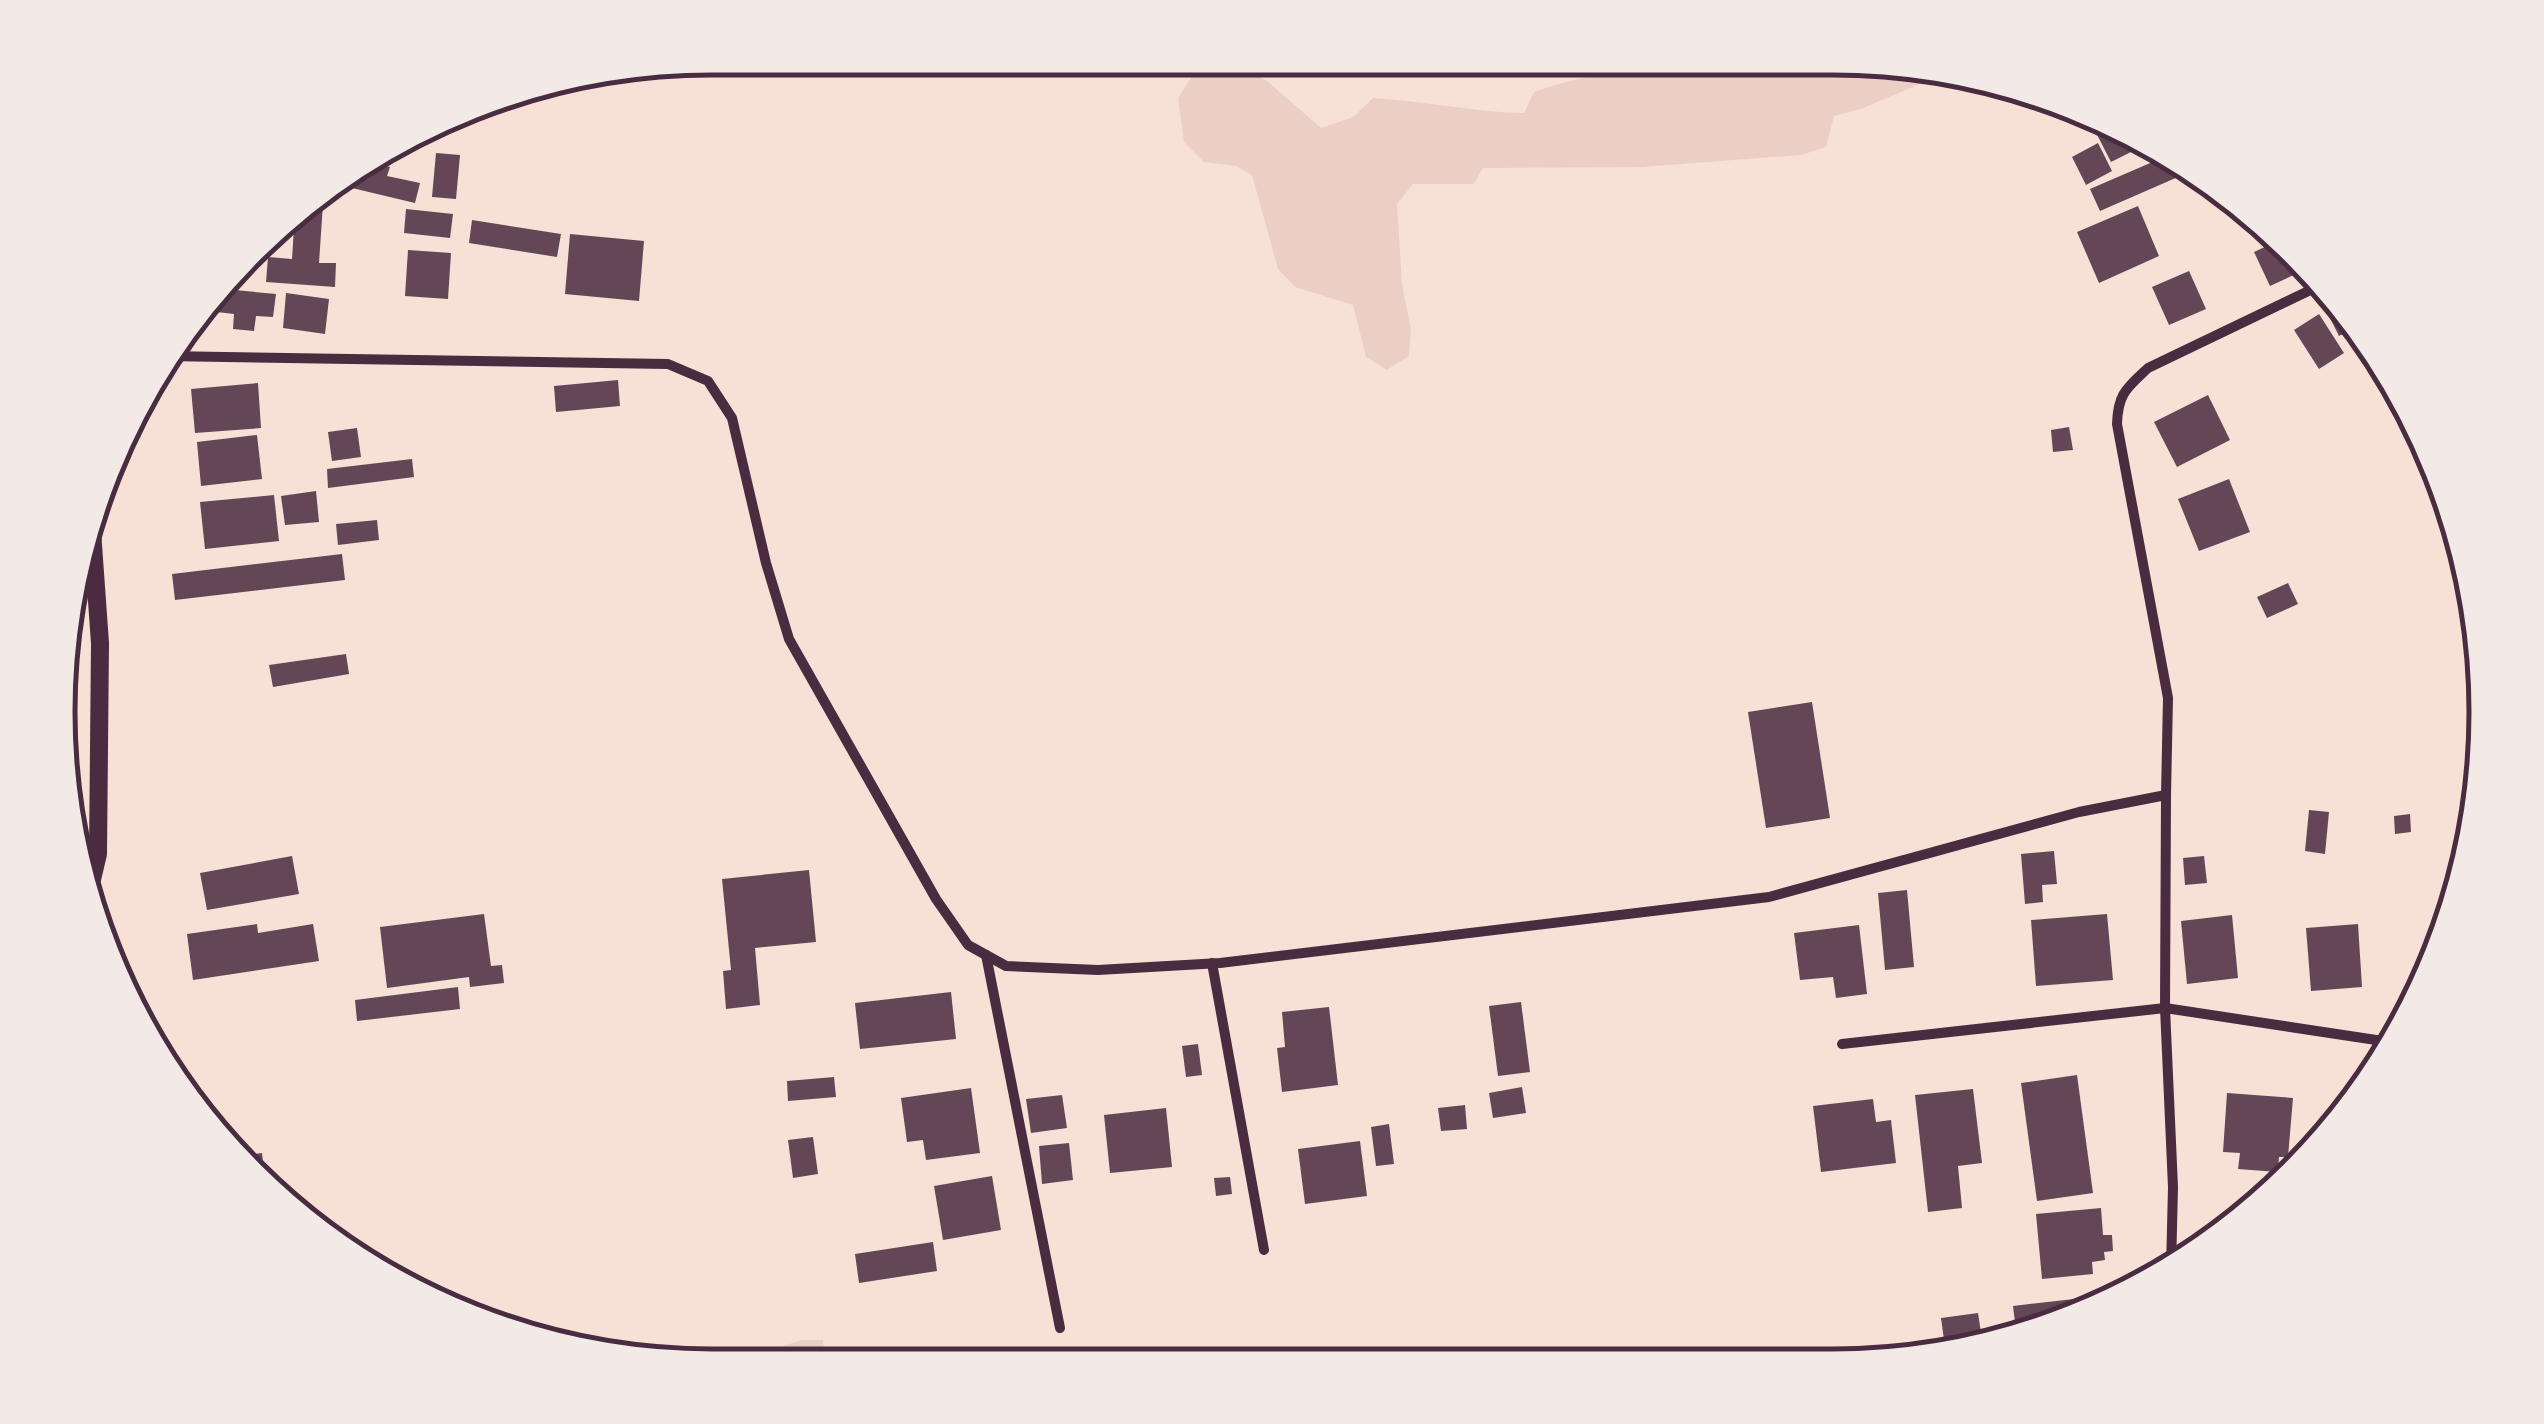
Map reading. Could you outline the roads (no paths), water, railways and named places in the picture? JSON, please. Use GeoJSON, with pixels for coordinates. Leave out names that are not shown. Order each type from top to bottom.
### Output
{"type":"FeatureCollection","features":[{"type":"Feature","properties":{"kind":"street"},"geometry":{"type":"LineString","coordinates":[[2171,1251],[2173,1187],[2165,1008],[2168,698],[2117,424],[2118,402],[2125,389],[2148,368],[2310,291]]}},
{"type":"Feature","properties":{"kind":"street"},"geometry":{"type":"LineString","coordinates":[[183,356],[668,364],[708,381],[732,418],[766,563],[789,639],[936,899],[968,945],[1006,966],[1098,970],[1212,963],[1769,897],[2078,812],[2166,794]]}},
{"type":"Feature","properties":{"kind":"street"},"geometry":{"type":"LineString","coordinates":[[94,559],[100,643],[95,868]]}},
{"type":"Feature","properties":{"kind":"street"},"geometry":{"type":"LineString","coordinates":[[986,955],[1060,1328]]}},
{"type":"Feature","properties":{"kind":"street"},"geometry":{"type":"LineString","coordinates":[[1212,963],[1264,1250]]}},
{"type":"Feature","properties":{"kind":"street"},"geometry":{"type":"LineString","coordinates":[[1842,1044],[2165,1008],[2378,1040]]}}]}
